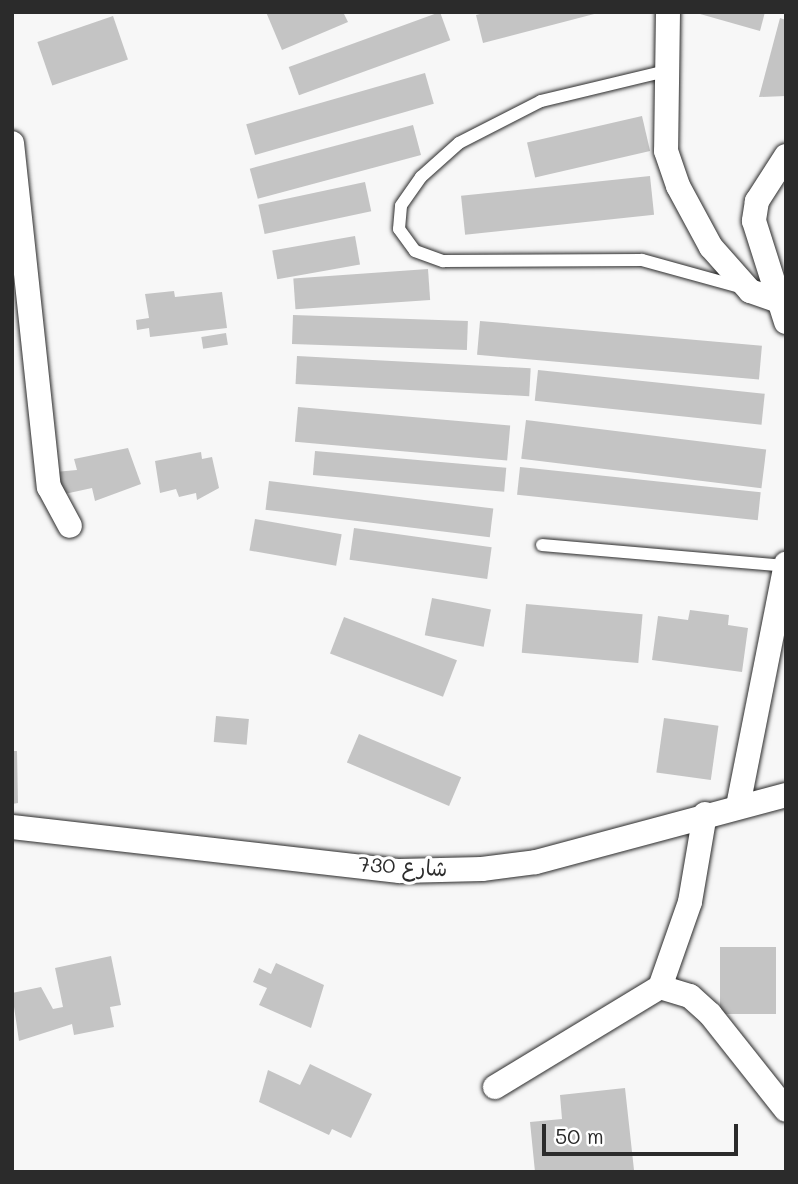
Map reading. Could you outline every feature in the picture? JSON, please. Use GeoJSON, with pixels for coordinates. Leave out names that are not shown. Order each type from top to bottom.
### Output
{"type":"FeatureCollection","features":[{"type":"Feature","properties":{"kind":"street"},"geometry":{"type":"LineString","coordinates":[[668,12],[667,151],[678,186],[711,247],[748,289],[781,311]]}},
{"type":"Feature","properties":{"kind":"street"},"geometry":{"type":"LineString","coordinates":[[12,143],[49,487],[71,526]]}},
{"type":"Feature","properties":{"kind":"street"},"geometry":{"type":"LineString","coordinates":[[781,311],[754,221],[757,201],[786,156]]}},
{"type":"Feature","properties":{"kind":"street"},"geometry":{"type":"LineString","coordinates":[[738,806],[785,565]]}},
{"type":"Feature","properties":{"kind":"street","name":"شارع 730"},"geometry":{"type":"LineString","coordinates":[[12,827],[400,871],[482,869],[536,862],[705,814],[786,795]]}},
{"type":"Feature","properties":{"kind":"street"},"geometry":{"type":"LineString","coordinates":[[495,1087],[660,987],[690,902],[705,814]]}},
{"type":"Feature","properties":{"kind":"street"},"geometry":{"type":"LineString","coordinates":[[660,987],[690,996],[710,1014],[786,1110]]}},
{"type":"Feature","properties":{"kind":"lane"},"geometry":{"type":"LineString","coordinates":[[666,71],[541,101],[459,144],[421,177],[401,205],[399,229],[415,251],[443,261],[642,260],[748,289]]}},
{"type":"Feature","properties":{"kind":"lane"},"geometry":{"type":"LineString","coordinates":[[542,545],[785,565]]}},
{"type":"Feature","properties":{"kind":"building"},"geometry":{"type":"Polygon","coordinates":[[[266,12],[343,12],[348,22],[282,50],[266,12]]]}},
{"type":"Feature","properties":{"kind":"building"},"geometry":{"type":"Polygon","coordinates":[[[440,12],[450,40],[299,95],[289,67],[440,12]]]}},
{"type":"Feature","properties":{"kind":"building"},"geometry":{"type":"Polygon","coordinates":[[[488,12],[598,13],[483,43],[476,15],[488,12]]]}},
{"type":"Feature","properties":{"kind":"building"},"geometry":{"type":"Polygon","coordinates":[[[693,12],[765,12],[760,31],[693,12]]]}},
{"type":"Feature","properties":{"kind":"building"},"geometry":{"type":"Polygon","coordinates":[[[113,16],[128,59],[52,86],[37,42],[113,16]]]}},
{"type":"Feature","properties":{"kind":"building"},"geometry":{"type":"Polygon","coordinates":[[[780,18],[786,20],[786,96],[759,97],[780,18]]]}},
{"type":"Feature","properties":{"kind":"building"},"geometry":{"type":"Polygon","coordinates":[[[425,73],[434,104],[255,155],[246,124],[425,73]]]}},
{"type":"Feature","properties":{"kind":"building"},"geometry":{"type":"Polygon","coordinates":[[[642,116],[650,151],[535,178],[527,143],[642,116]]]}},
{"type":"Feature","properties":{"kind":"building"},"geometry":{"type":"Polygon","coordinates":[[[413,125],[421,155],[258,199],[250,169],[413,125]]]}},
{"type":"Feature","properties":{"kind":"building"},"geometry":{"type":"Polygon","coordinates":[[[650,176],[654,215],[465,235],[461,196],[650,176]]]}},
{"type":"Feature","properties":{"kind":"building"},"geometry":{"type":"Polygon","coordinates":[[[365,182],[371,211],[265,234],[258,205],[365,182]]]}},
{"type":"Feature","properties":{"kind":"building"},"geometry":{"type":"Polygon","coordinates":[[[355,236],[360,265],[277,279],[272,251],[355,236]]]}},
{"type":"Feature","properties":{"kind":"building"},"geometry":{"type":"Polygon","coordinates":[[[428,269],[430,300],[295,309],[293,278],[428,269]]]}},
{"type":"Feature","properties":{"kind":"building"},"geometry":{"type":"Polygon","coordinates":[[[174,291],[175,297],[222,292],[227,328],[150,337],[149,328],[137,330],[136,320],[149,318],[145,294],[174,291]]]}},
{"type":"Feature","properties":{"kind":"building"},"geometry":{"type":"Polygon","coordinates":[[[293,315],[468,321],[467,350],[292,344],[293,315]]]}},
{"type":"Feature","properties":{"kind":"building"},"geometry":{"type":"Polygon","coordinates":[[[480,321],[762,346],[759,380],[477,355],[480,321]]]}},
{"type":"Feature","properties":{"kind":"building"},"geometry":{"type":"Polygon","coordinates":[[[226,333],[228,345],[203,349],[201,337],[226,333]]]}},
{"type":"Feature","properties":{"kind":"building"},"geometry":{"type":"Polygon","coordinates":[[[297,356],[531,368],[529,396],[296,384],[297,356]]]}},
{"type":"Feature","properties":{"kind":"building"},"geometry":{"type":"Polygon","coordinates":[[[538,370],[765,394],[762,425],[535,401],[538,370]]]}},
{"type":"Feature","properties":{"kind":"building"},"geometry":{"type":"Polygon","coordinates":[[[298,407],[510,426],[507,460],[295,442],[298,407]]]}},
{"type":"Feature","properties":{"kind":"building"},"geometry":{"type":"Polygon","coordinates":[[[526,420],[766,449],[761,488],[521,459],[526,420]]]}},
{"type":"Feature","properties":{"kind":"building"},"geometry":{"type":"Polygon","coordinates":[[[128,448],[141,484],[95,501],[92,488],[60,495],[55,472],[77,470],[74,459],[128,448]]]}},
{"type":"Feature","properties":{"kind":"building"},"geometry":{"type":"Polygon","coordinates":[[[315,451],[506,468],[504,492],[313,475],[315,451]]]}},
{"type":"Feature","properties":{"kind":"building"},"geometry":{"type":"Polygon","coordinates":[[[201,452],[202,459],[212,457],[219,488],[197,500],[196,493],[179,497],[176,489],[160,493],[155,461],[201,452]]]}},
{"type":"Feature","properties":{"kind":"building"},"geometry":{"type":"Polygon","coordinates":[[[520,467],[761,492],[758,520],[517,495],[520,467]]]}},
{"type":"Feature","properties":{"kind":"building"},"geometry":{"type":"Polygon","coordinates":[[[269,481],[493,509],[490,537],[265,510],[269,481]]]}},
{"type":"Feature","properties":{"kind":"building"},"geometry":{"type":"Polygon","coordinates":[[[255,519],[342,534],[336,566],[249,551],[255,519]]]}},
{"type":"Feature","properties":{"kind":"building"},"geometry":{"type":"Polygon","coordinates":[[[354,528],[492,547],[487,579],[350,560],[354,528]]]}},
{"type":"Feature","properties":{"kind":"building"},"geometry":{"type":"Polygon","coordinates":[[[432,598],[491,609],[484,647],[425,635],[432,598]]]}},
{"type":"Feature","properties":{"kind":"building"},"geometry":{"type":"Polygon","coordinates":[[[526,604],[643,614],[638,663],[522,653],[526,604]]]}},
{"type":"Feature","properties":{"kind":"building"},"geometry":{"type":"Polygon","coordinates":[[[690,610],[729,615],[728,625],[748,628],[742,672],[652,660],[658,616],[688,620],[690,610]]]}},
{"type":"Feature","properties":{"kind":"building"},"geometry":{"type":"Polygon","coordinates":[[[344,617],[457,660],[443,697],[330,653],[344,617]]]}},
{"type":"Feature","properties":{"kind":"building"},"geometry":{"type":"Polygon","coordinates":[[[216,716],[249,719],[247,745],[214,742],[216,716]]]}},
{"type":"Feature","properties":{"kind":"building"},"geometry":{"type":"Polygon","coordinates":[[[664,718],[718,726],[711,780],[656,772],[664,718]]]}},
{"type":"Feature","properties":{"kind":"building"},"geometry":{"type":"Polygon","coordinates":[[[359,734],[461,777],[449,806],[347,763],[359,734]]]}},
{"type":"Feature","properties":{"kind":"building"},"geometry":{"type":"Polygon","coordinates":[[[12,751],[17,751],[18,803],[12,804],[12,751]]]}},
{"type":"Feature","properties":{"kind":"building"},"geometry":{"type":"Polygon","coordinates":[[[720,947],[776,947],[776,1014],[720,1014],[720,947]]]}},
{"type":"Feature","properties":{"kind":"building"},"geometry":{"type":"Polygon","coordinates":[[[111,956],[121,1005],[110,1007],[114,1027],[74,1035],[72,1024],[19,1041],[12,993],[41,987],[53,1009],[63,1007],[55,968],[111,956]]]}},
{"type":"Feature","properties":{"kind":"building"},"geometry":{"type":"Polygon","coordinates":[[[276,963],[324,985],[311,1028],[259,1005],[267,988],[253,982],[259,968],[271,974],[276,963]]]}},
{"type":"Feature","properties":{"kind":"building"},"geometry":{"type":"Polygon","coordinates":[[[310,1064],[372,1094],[351,1138],[332,1129],[329,1135],[259,1102],[268,1070],[300,1085],[310,1064]]]}},
{"type":"Feature","properties":{"kind":"building"},"geometry":{"type":"Polygon","coordinates":[[[625,1088],[634,1170],[535,1172],[530,1122],[562,1119],[560,1095],[625,1088]]]}}]}
